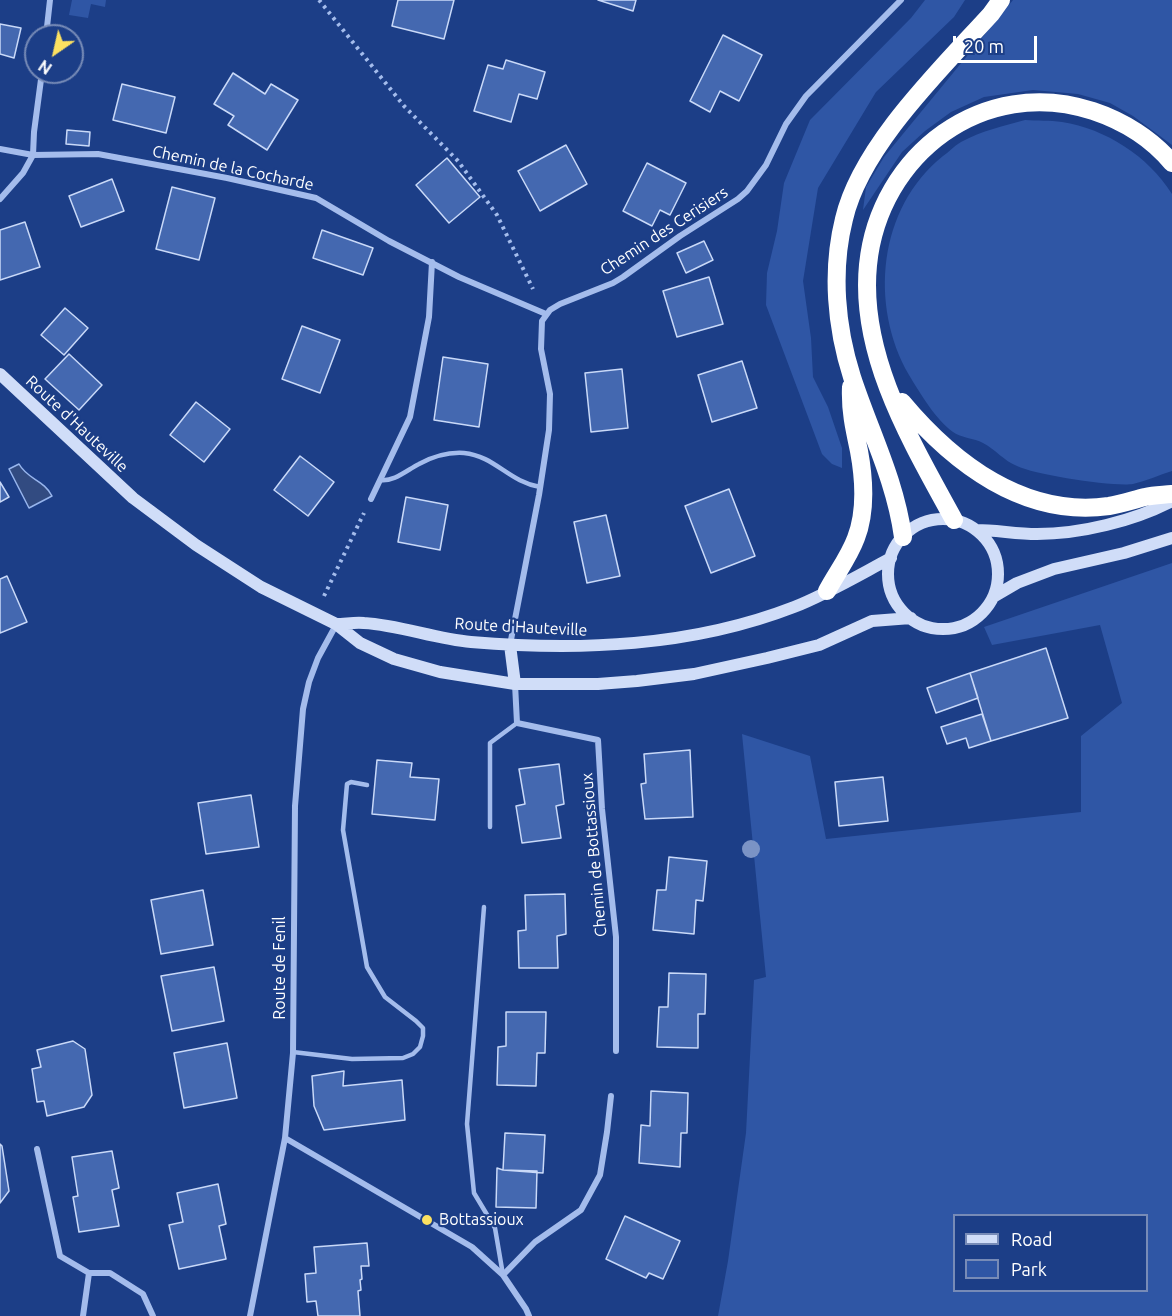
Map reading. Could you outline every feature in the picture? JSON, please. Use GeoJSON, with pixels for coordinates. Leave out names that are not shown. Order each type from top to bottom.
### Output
{"type":"FeatureCollection","features":[{"type":"Feature","properties":{"kind":"highway"},"geometry":{"type":"LineString","coordinates":[[903,537],[894,489],[852,376],[841,335],[837,291],[838,256],[844,218],[857,184],[881,143],[912,102],[1001,0]]}},
{"type":"Feature","properties":{"kind":"highway"},"geometry":{"type":"LineString","coordinates":[[954,520],[932,480],[887,384],[872,335],[868,276],[871,246],[882,209],[900,176],[912,160],[940,135],[973,116],[1011,105],[1029,103],[1067,105],[1096,112],[1123,124],[1155,146],[1172,164]]}},
{"type":"Feature","properties":{"kind":"highway"},"geometry":{"type":"LineString","coordinates":[[826,591],[856,538],[861,516],[862,473],[850,408],[852,376]]}},
{"type":"Feature","properties":{"kind":"highway"},"geometry":{"type":"LineString","coordinates":[[887,384],[918,421],[950,453],[983,476],[1022,495],[1057,505],[1076,507],[1109,506],[1148,496],[1172,494]]}},
{"type":"Feature","properties":{"kind":"main road","name":"Route d'Hauteville"},"geometry":{"type":"LineString","coordinates":[[0,374],[133,498],[204,550],[261,587],[336,624],[363,623],[451,641],[510,645],[597,646],[690,637],[794,607],[891,558]]}},
{"type":"Feature","properties":{"kind":"main road"},"geometry":{"type":"LineString","coordinates":[[1172,501],[1153,511],[1101,526],[1037,534],[976,530],[954,520],[939,519],[924,522],[911,529],[903,537],[891,558],[889,571],[891,591],[901,609],[911,618],[928,626],[941,629],[954,628],[977,617],[993,597],[1017,583],[1054,569],[1124,554],[1172,538]]}},
{"type":"Feature","properties":{"kind":"main road"},"geometry":{"type":"LineString","coordinates":[[976,530],[992,549],[998,565],[998,581],[993,597]]}},
{"type":"Feature","properties":{"kind":"main road"},"geometry":{"type":"LineString","coordinates":[[336,624],[360,643],[394,659],[440,672],[515,684],[598,684],[694,674],[819,645],[872,621],[911,618]]}},
{"type":"Feature","properties":{"kind":"main road"},"geometry":{"type":"LineString","coordinates":[[510,645],[515,684]]}},
{"type":"Feature","properties":{"kind":"street"},"geometry":{"type":"LineString","coordinates":[[47,24],[50,0]]}},
{"type":"Feature","properties":{"kind":"street","name":"Chemin des Cerisiers"},"geometry":{"type":"LineString","coordinates":[[546,314],[560,304],[613,283],[738,199],[757,179],[773,153],[786,124],[806,96],[902,0]]}},
{"type":"Feature","properties":{"kind":"street"},"geometry":{"type":"LineString","coordinates":[[0,199],[23,173],[33,154],[40,84]]}},
{"type":"Feature","properties":{"kind":"street","name":"Chemin de la Cocharde"},"geometry":{"type":"LineString","coordinates":[[0,149],[33,154],[98,154],[227,178],[316,198],[389,241],[459,277],[546,314]]}},
{"type":"Feature","properties":{"kind":"street"},"geometry":{"type":"LineString","coordinates":[[371,500],[410,417],[429,317],[432,262]]}},
{"type":"Feature","properties":{"kind":"street"},"geometry":{"type":"LineString","coordinates":[[510,645],[547,449],[550,412],[548,378],[541,348],[540,327],[546,314]]}},
{"type":"Feature","properties":{"kind":"street","name":"Route de Fenil"},"geometry":{"type":"LineString","coordinates":[[250,1316],[285,1138],[293,1052],[295,807],[303,709],[309,682],[318,658],[336,624]]}},
{"type":"Feature","properties":{"kind":"street"},"geometry":{"type":"LineString","coordinates":[[515,684],[517,723]]}},
{"type":"Feature","properties":{"kind":"street","name":"Chemin de Bottassioux"},"geometry":{"type":"LineString","coordinates":[[517,723],[598,740],[602,809],[616,937],[616,1051]]}},
{"type":"Feature","properties":{"kind":"street"},"geometry":{"type":"LineString","coordinates":[[503,1275],[535,1242],[581,1209],[600,1175],[611,1096]]}},
{"type":"Feature","properties":{"kind":"street"},"geometry":{"type":"LineString","coordinates":[[285,1138],[472,1247],[503,1275],[529,1316]]}},
{"type":"Feature","properties":{"kind":"street"},"geometry":{"type":"LineString","coordinates":[[37,1149],[60,1256],[89,1273],[110,1273],[143,1294],[153,1316]]}},
{"type":"Feature","properties":{"kind":"street"},"geometry":{"type":"LineString","coordinates":[[83,1316],[89,1273]]}},
{"type":"Feature","properties":{"kind":"lane"},"geometry":{"type":"LineString","coordinates":[[380,480],[392,479],[436,457],[464,453],[483,458],[515,480],[540,487]]}},
{"type":"Feature","properties":{"kind":"lane"},"geometry":{"type":"LineString","coordinates":[[490,827],[490,743],[517,723]]}},
{"type":"Feature","properties":{"kind":"lane"},"geometry":{"type":"LineString","coordinates":[[293,1052],[352,1059],[403,1058],[413,1054],[420,1047],[423,1028],[385,997],[367,967],[365,959],[343,830],[347,784],[351,782],[367,785]]}},
{"type":"Feature","properties":{"kind":"lane"},"geometry":{"type":"LineString","coordinates":[[484,907],[467,1124],[474,1193],[495,1228],[503,1275]]}},
{"type":"Feature","properties":{"kind":"path"},"geometry":{"type":"LineString","coordinates":[[319,0],[405,106],[458,161],[497,215],[546,314]]}},
{"type":"Feature","properties":{"kind":"path"},"geometry":{"type":"LineString","coordinates":[[314,615],[371,500]]}},
{"type":"Feature","properties":{"kind":"green space"},"geometry":{"type":"Polygon","coordinates":[[[72,0],[106,0],[105,7],[91,4],[88,18],[69,15],[72,0]]]}},
{"type":"Feature","properties":{"kind":"green space"},"geometry":{"type":"Polygon","coordinates":[[[925,0],[965,0],[954,17],[876,92],[818,188],[803,281],[811,338],[813,377],[828,407],[842,448],[842,468],[832,464],[822,454],[766,305],[767,273],[777,231],[784,183],[810,120],[911,18],[925,0]]]}},
{"type":"Feature","properties":{"kind":"green space"},"geometry":{"type":"Polygon","coordinates":[[[1013,0],[1172,0],[1172,145],[1133,116],[1110,103],[1078,94],[1033,90],[984,97],[951,112],[902,152],[863,210],[866,187],[884,157],[1013,0]]]}},
{"type":"Feature","properties":{"kind":"green space"},"geometry":{"type":"Polygon","coordinates":[[[1025,120],[1062,122],[1110,138],[1138,156],[1162,180],[1172,194],[1172,471],[1138,483],[1123,484],[1057,476],[1017,466],[992,448],[956,434],[947,427],[918,390],[896,348],[888,319],[885,289],[887,259],[893,230],[905,202],[921,177],[958,144],[984,132],[1025,120]]]}},
{"type":"Feature","properties":{"kind":"green space"},"geometry":{"type":"Polygon","coordinates":[[[1172,563],[1172,1316],[718,1316],[746,1133],[754,980],[766,977],[742,734],[810,756],[826,839],[1081,812],[1081,736],[1122,703],[1100,625],[992,645],[984,627],[1172,563]]]}},
{"type":"Feature","properties":{"kind":"shaded area"},"geometry":{"type":"Polygon","coordinates":[[[19,464],[26,473],[45,486],[52,496],[29,508],[9,469],[19,464]]]}},
{"type":"Feature","properties":{"kind":"building"},"geometry":{"type":"Polygon","coordinates":[[[398,0],[454,0],[444,39],[392,26],[398,0]]]}},
{"type":"Feature","properties":{"kind":"building"},"geometry":{"type":"Polygon","coordinates":[[[598,0],[636,0],[633,11],[598,0]]]}},
{"type":"Feature","properties":{"kind":"building"},"geometry":{"type":"Polygon","coordinates":[[[0,24],[21,28],[14,58],[0,54],[0,24]]]}},
{"type":"Feature","properties":{"kind":"building"},"geometry":{"type":"Polygon","coordinates":[[[723,35],[762,55],[739,101],[720,91],[710,112],[690,101],[723,35]]]}},
{"type":"Feature","properties":{"kind":"building"},"geometry":{"type":"Polygon","coordinates":[[[506,60],[545,72],[537,99],[519,94],[511,122],[474,111],[488,65],[503,69],[506,60]]]}},
{"type":"Feature","properties":{"kind":"building"},"geometry":{"type":"Polygon","coordinates":[[[233,73],[265,94],[271,84],[298,100],[267,150],[228,125],[234,116],[214,104],[233,73]]]}},
{"type":"Feature","properties":{"kind":"building"},"geometry":{"type":"Polygon","coordinates":[[[122,84],[175,97],[166,133],[113,120],[122,84]]]}},
{"type":"Feature","properties":{"kind":"building"},"geometry":{"type":"Polygon","coordinates":[[[67,130],[90,132],[89,146],[66,144],[67,130]]]}},
{"type":"Feature","properties":{"kind":"building"},"geometry":{"type":"Polygon","coordinates":[[[566,145],[587,184],[540,211],[518,171],[566,145]]]}},
{"type":"Feature","properties":{"kind":"building"},"geometry":{"type":"Polygon","coordinates":[[[447,158],[480,197],[449,223],[416,185],[447,158]]]}},
{"type":"Feature","properties":{"kind":"building"},"geometry":{"type":"Polygon","coordinates":[[[647,163],[686,183],[670,215],[660,210],[652,226],[623,211],[647,163]]]}},
{"type":"Feature","properties":{"kind":"building"},"geometry":{"type":"Polygon","coordinates":[[[112,179],[124,211],[81,227],[69,196],[112,179]]]}},
{"type":"Feature","properties":{"kind":"building"},"geometry":{"type":"Polygon","coordinates":[[[172,187],[215,198],[199,260],[156,249],[172,187]]]}},
{"type":"Feature","properties":{"kind":"building"},"geometry":{"type":"Polygon","coordinates":[[[25,222],[40,267],[0,280],[0,230],[25,222]]]}},
{"type":"Feature","properties":{"kind":"building"},"geometry":{"type":"Polygon","coordinates":[[[322,230],[373,248],[363,275],[313,258],[322,230]]]}},
{"type":"Feature","properties":{"kind":"building"},"geometry":{"type":"Polygon","coordinates":[[[704,241],[713,260],[686,273],[677,253],[704,241]]]}},
{"type":"Feature","properties":{"kind":"building"},"geometry":{"type":"Polygon","coordinates":[[[709,277],[723,324],[677,337],[663,291],[709,277]]]}},
{"type":"Feature","properties":{"kind":"building"},"geometry":{"type":"Polygon","coordinates":[[[65,308],[88,328],[64,355],[41,335],[65,308]]]}},
{"type":"Feature","properties":{"kind":"building"},"geometry":{"type":"Polygon","coordinates":[[[302,326],[340,340],[320,393],[282,379],[302,326]]]}},
{"type":"Feature","properties":{"kind":"building"},"geometry":{"type":"Polygon","coordinates":[[[69,354],[102,385],[79,410],[45,379],[69,354]]]}},
{"type":"Feature","properties":{"kind":"building"},"geometry":{"type":"Polygon","coordinates":[[[443,357],[488,364],[479,427],[434,420],[443,357]]]}},
{"type":"Feature","properties":{"kind":"building"},"geometry":{"type":"Polygon","coordinates":[[[742,361],[757,408],[712,422],[698,375],[742,361]]]}},
{"type":"Feature","properties":{"kind":"building"},"geometry":{"type":"Polygon","coordinates":[[[622,369],[628,428],[591,432],[585,373],[622,369]]]}},
{"type":"Feature","properties":{"kind":"building"},"geometry":{"type":"Polygon","coordinates":[[[196,402],[230,429],[204,462],[170,435],[196,402]]]}},
{"type":"Feature","properties":{"kind":"building"},"geometry":{"type":"Polygon","coordinates":[[[300,456],[334,482],[308,516],[274,490],[300,456]]]}},
{"type":"Feature","properties":{"kind":"building"},"geometry":{"type":"Polygon","coordinates":[[[0,482],[9,497],[0,502],[0,482]]]}},
{"type":"Feature","properties":{"kind":"building"},"geometry":{"type":"Polygon","coordinates":[[[729,489],[755,556],[711,573],[685,506],[729,489]]]}},
{"type":"Feature","properties":{"kind":"building"},"geometry":{"type":"Polygon","coordinates":[[[406,497],[448,505],[440,550],[398,542],[406,497]]]}},
{"type":"Feature","properties":{"kind":"building"},"geometry":{"type":"Polygon","coordinates":[[[606,515],[620,576],[587,583],[574,522],[606,515]]]}},
{"type":"Feature","properties":{"kind":"building"},"geometry":{"type":"Polygon","coordinates":[[[7,576],[27,622],[0,633],[0,579],[7,576]]]}},
{"type":"Feature","properties":{"kind":"building"},"geometry":{"type":"Polygon","coordinates":[[[1046,648],[1068,718],[991,741],[970,673],[1046,648]]]}},
{"type":"Feature","properties":{"kind":"building"},"geometry":{"type":"Polygon","coordinates":[[[970,673],[978,698],[936,713],[927,688],[970,673]]]}},
{"type":"Feature","properties":{"kind":"building"},"geometry":{"type":"Polygon","coordinates":[[[982,714],[991,741],[969,748],[966,738],[947,744],[941,727],[982,714]]]}},
{"type":"Feature","properties":{"kind":"building"},"geometry":{"type":"Polygon","coordinates":[[[690,750],[693,817],[645,819],[641,784],[646,783],[644,754],[690,750]]]}},
{"type":"Feature","properties":{"kind":"building"},"geometry":{"type":"Polygon","coordinates":[[[377,760],[412,763],[410,777],[439,779],[435,820],[372,814],[377,760]]]}},
{"type":"Feature","properties":{"kind":"building"},"geometry":{"type":"Polygon","coordinates":[[[559,764],[564,804],[556,806],[561,838],[522,843],[516,806],[525,804],[519,769],[559,764]]]}},
{"type":"Feature","properties":{"kind":"building"},"geometry":{"type":"Polygon","coordinates":[[[883,777],[888,821],[839,826],[835,782],[883,777]]]}},
{"type":"Feature","properties":{"kind":"building"},"geometry":{"type":"Polygon","coordinates":[[[251,795],[259,847],[206,854],[198,803],[251,795]]]}},
{"type":"Feature","properties":{"kind":"building"},"geometry":{"type":"Polygon","coordinates":[[[669,857],[707,861],[703,901],[696,900],[694,934],[653,930],[657,890],[666,890],[669,857]]]}},
{"type":"Feature","properties":{"kind":"building"},"geometry":{"type":"Polygon","coordinates":[[[203,890],[213,945],[161,954],[151,900],[203,890]]]}},
{"type":"Feature","properties":{"kind":"building"},"geometry":{"type":"Polygon","coordinates":[[[565,894],[566,934],[557,936],[558,968],[519,968],[518,931],[526,930],[525,895],[565,894]]]}},
{"type":"Feature","properties":{"kind":"building"},"geometry":{"type":"Polygon","coordinates":[[[214,967],[224,1021],[172,1031],[161,976],[214,967]]]}},
{"type":"Feature","properties":{"kind":"building"},"geometry":{"type":"Polygon","coordinates":[[[669,973],[706,974],[705,1014],[698,1014],[698,1048],[657,1047],[659,1007],[668,1007],[669,973]]]}},
{"type":"Feature","properties":{"kind":"building"},"geometry":{"type":"Polygon","coordinates":[[[506,1012],[546,1012],[545,1053],[537,1053],[536,1086],[497,1085],[498,1047],[506,1046],[506,1012]]]}},
{"type":"Feature","properties":{"kind":"building"},"geometry":{"type":"Polygon","coordinates":[[[73,1041],[85,1049],[92,1095],[84,1107],[47,1116],[44,1101],[37,1102],[32,1069],[41,1067],[37,1050],[73,1041]]]}},
{"type":"Feature","properties":{"kind":"building"},"geometry":{"type":"Polygon","coordinates":[[[227,1043],[237,1098],[184,1108],[174,1053],[227,1043]]]}},
{"type":"Feature","properties":{"kind":"building"},"geometry":{"type":"Polygon","coordinates":[[[344,1071],[343,1086],[402,1080],[405,1120],[324,1130],[314,1106],[312,1076],[344,1071]]]}},
{"type":"Feature","properties":{"kind":"building"},"geometry":{"type":"Polygon","coordinates":[[[651,1091],[688,1093],[687,1133],[681,1133],[680,1167],[639,1163],[641,1125],[650,1126],[651,1091]]]}},
{"type":"Feature","properties":{"kind":"building"},"geometry":{"type":"Polygon","coordinates":[[[505,1133],[545,1135],[543,1173],[503,1170],[505,1133]]]}},
{"type":"Feature","properties":{"kind":"building"},"geometry":{"type":"Polygon","coordinates":[[[0,1144],[9,1191],[0,1203],[0,1144]]]}},
{"type":"Feature","properties":{"kind":"building"},"geometry":{"type":"Polygon","coordinates":[[[112,1151],[119,1188],[112,1190],[119,1226],[79,1232],[73,1197],[78,1196],[72,1157],[112,1151]]]}},
{"type":"Feature","properties":{"kind":"building"},"geometry":{"type":"Polygon","coordinates":[[[497,1168],[537,1171],[536,1208],[496,1207],[497,1168]]]}},
{"type":"Feature","properties":{"kind":"building"},"geometry":{"type":"Polygon","coordinates":[[[218,1184],[226,1224],[219,1226],[226,1259],[179,1269],[169,1225],[183,1222],[177,1193],[218,1184]]]}},
{"type":"Feature","properties":{"kind":"building"},"geometry":{"type":"Polygon","coordinates":[[[625,1216],[680,1241],[663,1279],[649,1273],[646,1278],[606,1259],[625,1216]]]}},
{"type":"Feature","properties":{"kind":"building"},"geometry":{"type":"Polygon","coordinates":[[[367,1243],[369,1266],[361,1266],[361,1290],[358,1291],[360,1316],[318,1316],[316,1301],[307,1302],[305,1274],[316,1273],[314,1247],[367,1243]]]}},
{"type":"Feature","properties":{"kind":"place","name":"Bottassioux"},"geometry":{"type":"Point","coordinates":[427,1220]}}]}
